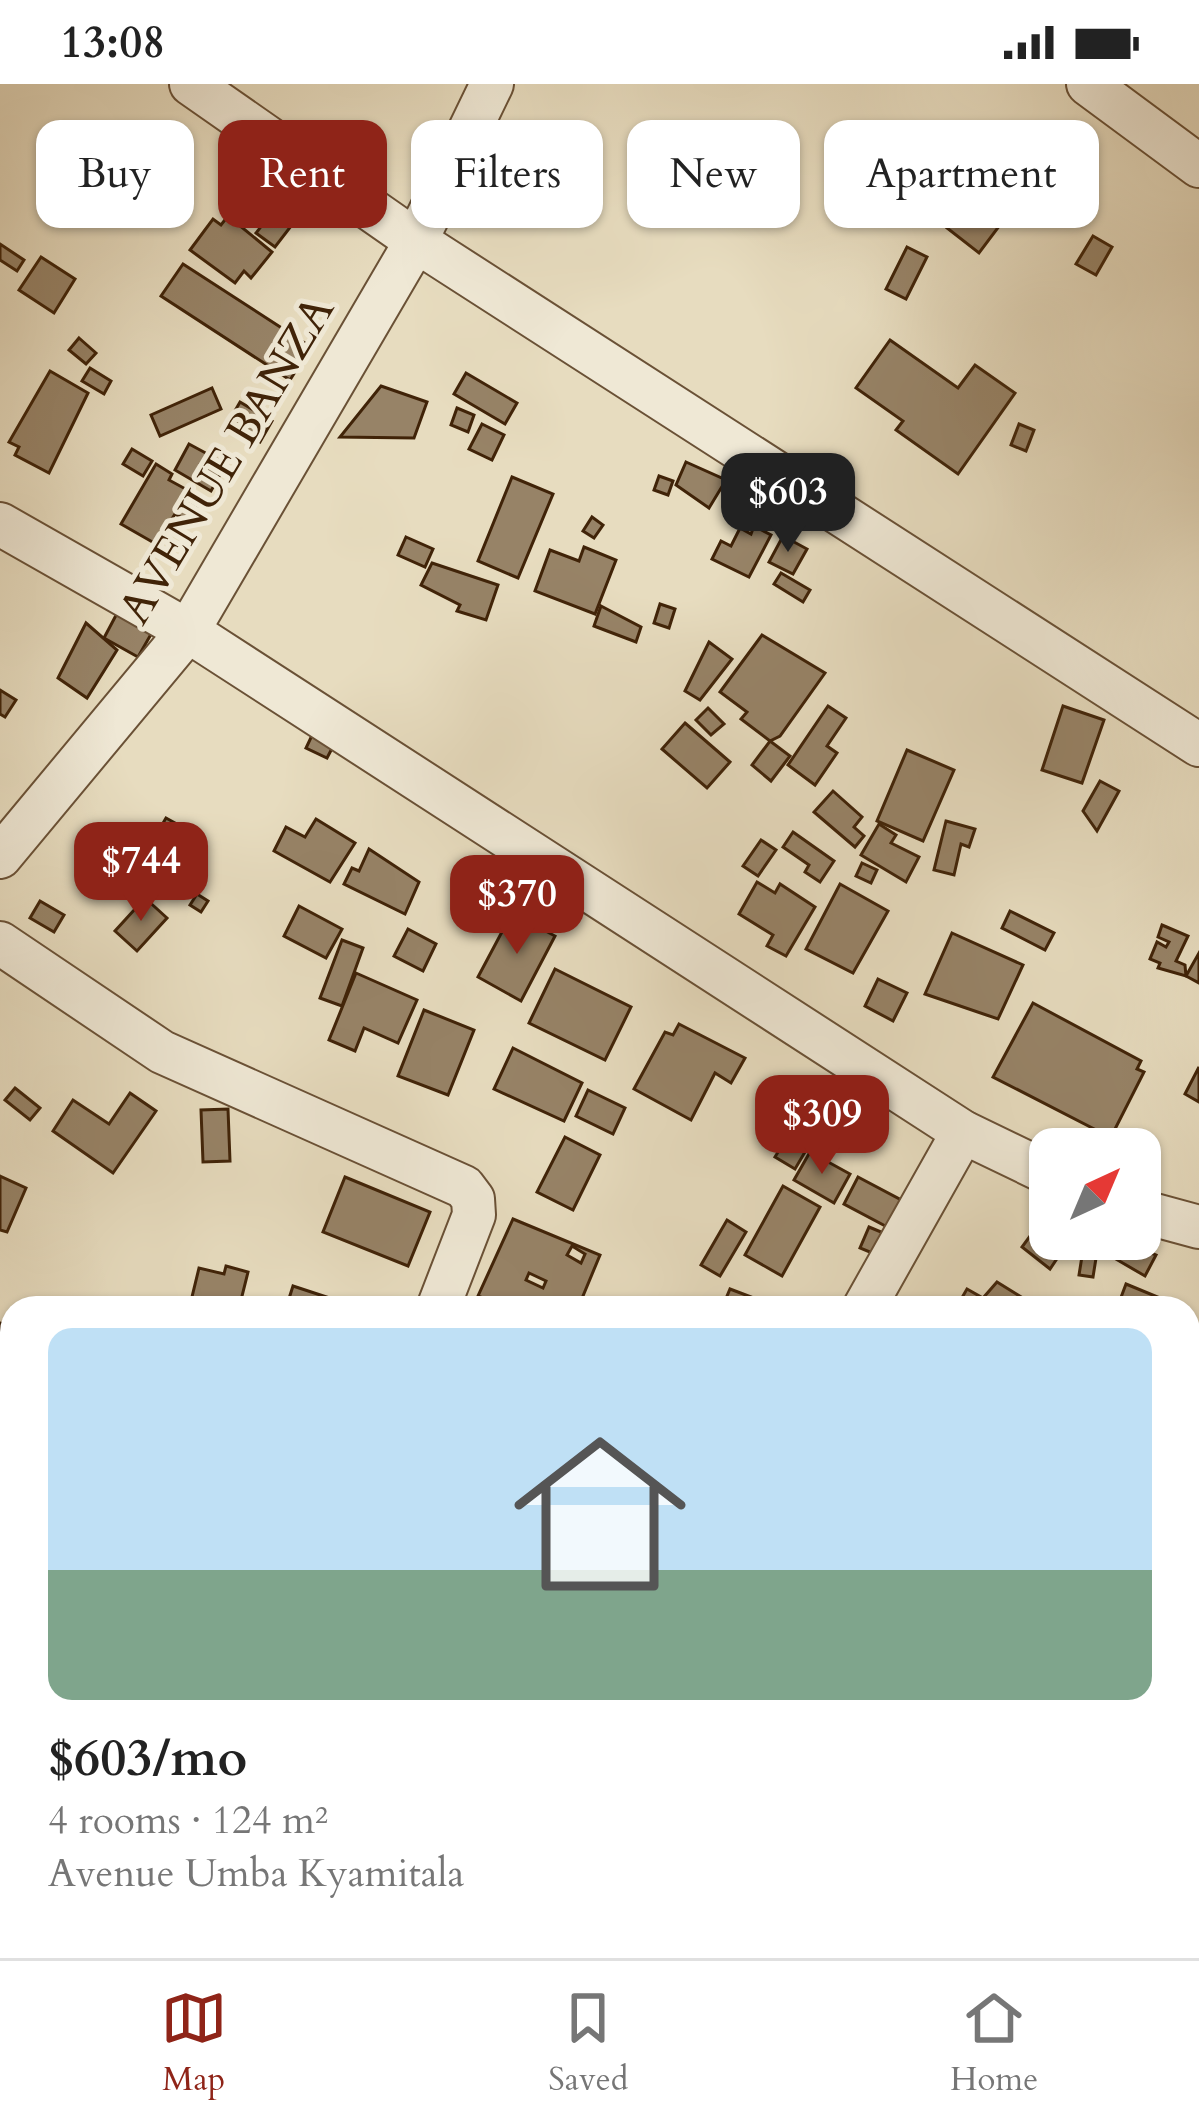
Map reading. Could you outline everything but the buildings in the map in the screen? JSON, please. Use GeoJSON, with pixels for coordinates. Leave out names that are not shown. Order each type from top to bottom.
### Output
{"type":"FeatureCollection","features":[{"type":"Feature","properties":{"kind":"street"},"geometry":{"type":"LineString","coordinates":[[190,84],[416,241],[1199,745]]}},
{"type":"Feature","properties":{"kind":"street","name":"AVENUE BANZA"},"geometry":{"type":"LineString","coordinates":[[0,857],[188,631],[416,241],[492,84]]}},
{"type":"Feature","properties":{"kind":"street"},"geometry":{"type":"LineString","coordinates":[[1088,84],[1199,166]]}},
{"type":"Feature","properties":{"kind":"street"},"geometry":{"type":"LineString","coordinates":[[0,524],[188,631],[963,1132],[1029,1164]]}},
{"type":"Feature","properties":{"kind":"street"},"geometry":{"type":"LineString","coordinates":[[0,943],[162,1052],[464,1187],[473,1199],[474,1215],[443,1296]]}},
{"type":"Feature","properties":{"kind":"street"},"geometry":{"type":"LineString","coordinates":[[871,1296],[963,1132]]}},
{"type":"Feature","properties":{"kind":"street"},"geometry":{"type":"LineString","coordinates":[[1161,1217],[1199,1227]]}}]}
